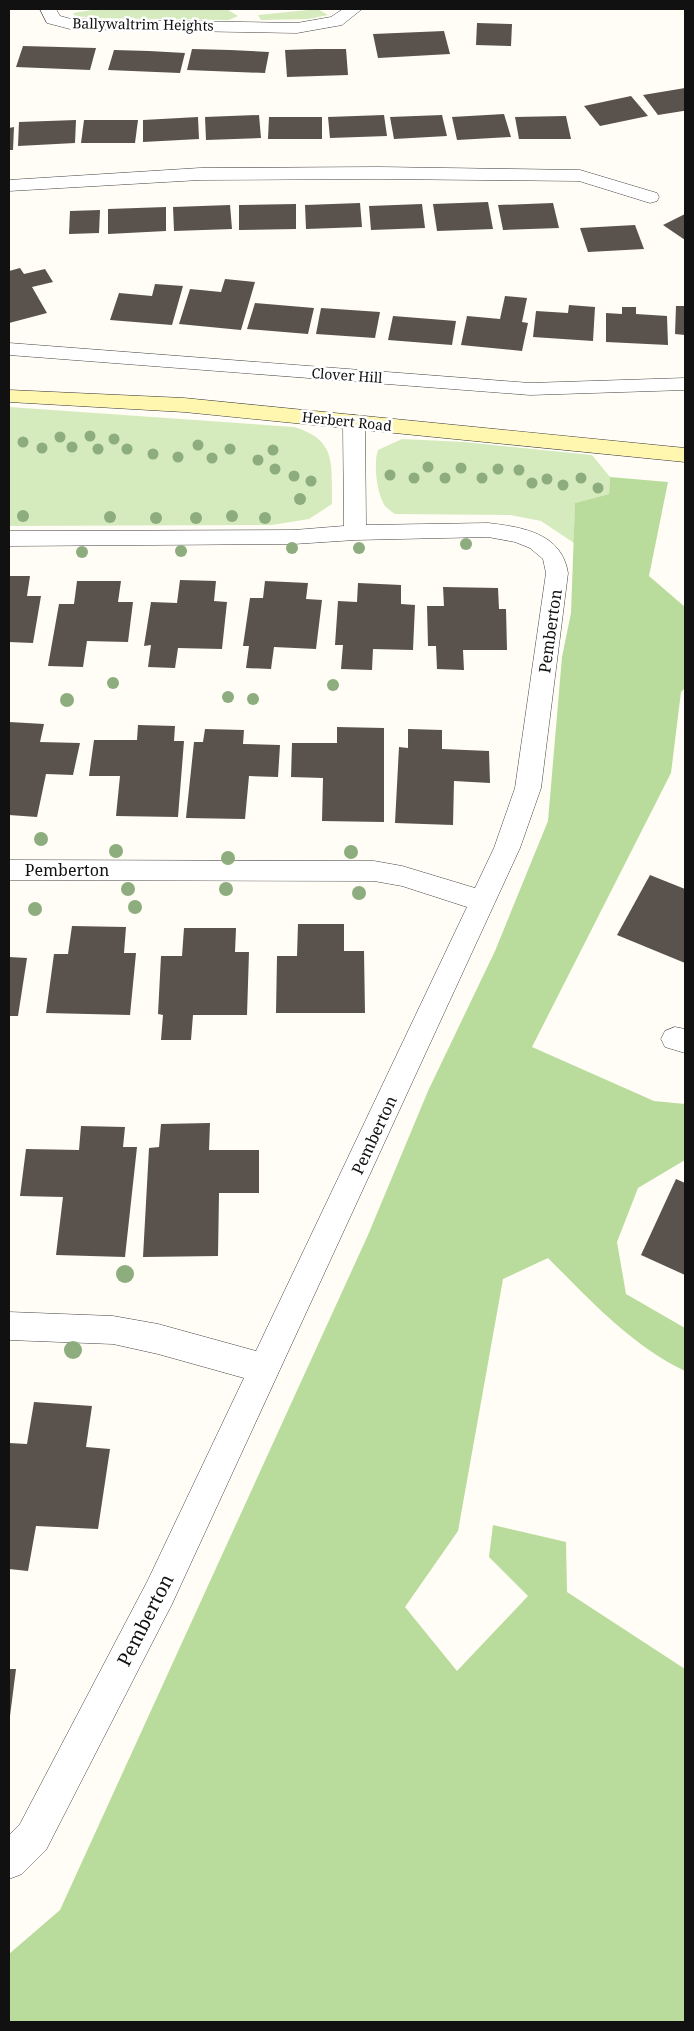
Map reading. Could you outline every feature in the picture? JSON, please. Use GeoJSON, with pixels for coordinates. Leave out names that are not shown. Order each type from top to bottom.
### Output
{"type":"FeatureCollection","features":[{"type":"Feature","properties":{"kind":"street","name":"Ballywaltrim Heights"},"geometry":{"type":"LineString","coordinates":[[48,9],[53,19],[70,24],[297,28],[336,21],[354,9]]}},
{"type":"Feature","properties":{"kind":"street"},"geometry":{"type":"LineString","coordinates":[[245,27],[248,9]]}},
{"type":"Feature","properties":{"kind":"street"},"geometry":{"type":"LineString","coordinates":[[9,186],[200,174],[379,173],[580,176],[650,197]]}},
{"type":"Feature","properties":{"kind":"street","name":"Clover Hill"},"geometry":{"type":"LineString","coordinates":[[9,349],[530,389],[685,384]]}},
{"type":"Feature","properties":{"kind":"street","name":"Herbert Road"},"geometry":{"type":"LineString","coordinates":[[9,396],[184,406],[685,455]]}},
{"type":"Feature","properties":{"kind":"street"},"geometry":{"type":"LineString","coordinates":[[354,422],[355,533]]}},
{"type":"Feature","properties":{"kind":"street","name":"Pemberton"},"geometry":{"type":"LineString","coordinates":[[9,538],[294,537],[355,533],[488,530],[534,540],[552,554],[558,573],[528,788],[507,848],[160,1592],[34,1838],[9,1861]]}},
{"type":"Feature","properties":{"kind":"street","name":"Pemberton"},"geometry":{"type":"LineString","coordinates":[[9,870],[374,871],[402,876],[482,901]]}},
{"type":"Feature","properties":{"kind":"street"},"geometry":{"type":"LineString","coordinates":[[9,1326],[113,1330],[158,1339],[266,1368]]}},
{"type":"Feature","properties":{"kind":"green space"},"geometry":{"type":"Polygon","coordinates":[[[318,9],[328,15],[308,19],[261,20],[258,15],[318,9]]]}},
{"type":"Feature","properties":{"kind":"green space"},"geometry":{"type":"Polygon","coordinates":[[[92,10],[228,10],[238,16],[229,20],[95,18],[75,16],[73,13],[92,10]]]}},
{"type":"Feature","properties":{"kind":"green space"},"geometry":{"type":"Polygon","coordinates":[[[9,407],[294,427],[308,432],[325,447],[331,466],[332,504],[309,519],[272,525],[9,526],[9,407]]]}},
{"type":"Feature","properties":{"kind":"green space"},"geometry":{"type":"Polygon","coordinates":[[[402,439],[464,442],[592,455],[610,477],[609,494],[575,503],[574,543],[541,521],[510,515],[395,514],[382,501],[378,487],[376,463],[378,450],[402,439]]]}},
{"type":"Feature","properties":{"kind":"green space"},"geometry":{"type":"Polygon","coordinates":[[[610,477],[668,482],[649,576],[685,607],[685,688],[681,692],[671,773],[532,1047],[654,1101],[685,1104],[685,1160],[638,1188],[617,1242],[626,1294],[685,1328],[685,1371],[647,1349],[629,1335],[595,1305],[548,1258],[503,1279],[458,1531],[405,1607],[457,1671],[528,1596],[489,1557],[493,1525],[566,1542],[567,1592],[685,1669],[685,2022],[9,2022],[9,1954],[60,1910],[368,1235],[428,1091],[495,951],[548,821],[562,657],[571,613],[575,503],[609,494],[610,477]]]}},
{"type":"Feature","properties":{"kind":"building"},"geometry":{"type":"Polygon","coordinates":[[[477,23],[512,24],[511,46],[476,45],[477,23]]]}},
{"type":"Feature","properties":{"kind":"building"},"geometry":{"type":"Polygon","coordinates":[[[444,31],[450,54],[378,58],[373,34],[444,31]]]}},
{"type":"Feature","properties":{"kind":"building"},"geometry":{"type":"Polygon","coordinates":[[[23,46],[96,48],[90,70],[16,67],[23,46]]]}},
{"type":"Feature","properties":{"kind":"building"},"geometry":{"type":"Polygon","coordinates":[[[192,49],[269,52],[265,73],[187,70],[192,49]]]}},
{"type":"Feature","properties":{"kind":"building"},"geometry":{"type":"Polygon","coordinates":[[[346,49],[348,75],[287,77],[285,50],[346,49]]]}},
{"type":"Feature","properties":{"kind":"building"},"geometry":{"type":"Polygon","coordinates":[[[114,50],[185,53],[180,73],[108,70],[114,50]]]}},
{"type":"Feature","properties":{"kind":"building"},"geometry":{"type":"Polygon","coordinates":[[[685,88],[685,111],[658,115],[643,95],[685,88]]]}},
{"type":"Feature","properties":{"kind":"building"},"geometry":{"type":"Polygon","coordinates":[[[631,96],[648,116],[600,126],[584,106],[631,96]]]}},
{"type":"Feature","properties":{"kind":"building"},"geometry":{"type":"Polygon","coordinates":[[[504,114],[511,137],[457,140],[452,117],[504,114]]]}},
{"type":"Feature","properties":{"kind":"building"},"geometry":{"type":"Polygon","coordinates":[[[259,115],[261,138],[206,140],[205,117],[259,115]]]}},
{"type":"Feature","properties":{"kind":"building"},"geometry":{"type":"Polygon","coordinates":[[[384,115],[387,136],[330,138],[328,117],[384,115]]]}},
{"type":"Feature","properties":{"kind":"building"},"geometry":{"type":"Polygon","coordinates":[[[442,115],[447,136],[394,139],[390,117],[442,115]]]}},
{"type":"Feature","properties":{"kind":"building"},"geometry":{"type":"Polygon","coordinates":[[[566,116],[571,139],[519,139],[515,117],[566,116]]]}},
{"type":"Feature","properties":{"kind":"building"},"geometry":{"type":"Polygon","coordinates":[[[198,117],[199,139],[143,142],[143,120],[198,117]]]}},
{"type":"Feature","properties":{"kind":"building"},"geometry":{"type":"Polygon","coordinates":[[[269,117],[322,117],[322,139],[268,139],[269,117]]]}},
{"type":"Feature","properties":{"kind":"building"},"geometry":{"type":"Polygon","coordinates":[[[76,120],[75,143],[18,146],[19,122],[76,120]]]}},
{"type":"Feature","properties":{"kind":"building"},"geometry":{"type":"Polygon","coordinates":[[[84,120],[138,120],[135,143],[81,143],[84,120]]]}},
{"type":"Feature","properties":{"kind":"building"},"geometry":{"type":"Polygon","coordinates":[[[14,127],[13,150],[9,150],[9,128],[14,127]]]}},
{"type":"Feature","properties":{"kind":"building"},"geometry":{"type":"Polygon","coordinates":[[[488,202],[493,229],[437,231],[433,204],[488,202]]]}},
{"type":"Feature","properties":{"kind":"building"},"geometry":{"type":"Polygon","coordinates":[[[360,203],[362,227],[306,229],[305,205],[360,203]]]}},
{"type":"Feature","properties":{"kind":"building"},"geometry":{"type":"Polygon","coordinates":[[[553,203],[559,228],[503,230],[498,205],[553,203]]]}},
{"type":"Feature","properties":{"kind":"building"},"geometry":{"type":"Polygon","coordinates":[[[296,204],[296,229],[239,230],[239,205],[296,204]]]}},
{"type":"Feature","properties":{"kind":"building"},"geometry":{"type":"Polygon","coordinates":[[[422,204],[425,228],[371,230],[369,206],[422,204]]]}},
{"type":"Feature","properties":{"kind":"building"},"geometry":{"type":"Polygon","coordinates":[[[230,205],[232,229],[174,231],[173,207],[230,205]]]}},
{"type":"Feature","properties":{"kind":"building"},"geometry":{"type":"Polygon","coordinates":[[[166,207],[166,231],[108,234],[108,209],[166,207]]]}},
{"type":"Feature","properties":{"kind":"building"},"geometry":{"type":"Polygon","coordinates":[[[100,210],[99,233],[69,234],[70,211],[100,210]]]}},
{"type":"Feature","properties":{"kind":"building"},"geometry":{"type":"Polygon","coordinates":[[[685,214],[685,240],[663,225],[685,214]]]}},
{"type":"Feature","properties":{"kind":"building"},"geometry":{"type":"Polygon","coordinates":[[[635,225],[644,249],[588,252],[580,228],[635,225]]]}},
{"type":"Feature","properties":{"kind":"building"},"geometry":{"type":"Polygon","coordinates":[[[20,268],[24,274],[45,269],[53,282],[32,287],[47,313],[9,323],[9,271],[20,268]]]}},
{"type":"Feature","properties":{"kind":"building"},"geometry":{"type":"Polygon","coordinates":[[[225,279],[255,282],[241,330],[179,324],[190,289],[221,292],[225,279]]]}},
{"type":"Feature","properties":{"kind":"building"},"geometry":{"type":"Polygon","coordinates":[[[155,284],[183,286],[172,325],[110,320],[119,293],[152,296],[155,284]]]}},
{"type":"Feature","properties":{"kind":"building"},"geometry":{"type":"Polygon","coordinates":[[[505,296],[527,298],[522,322],[528,323],[522,351],[461,345],[467,316],[500,319],[505,296]]]}},
{"type":"Feature","properties":{"kind":"building"},"geometry":{"type":"Polygon","coordinates":[[[255,303],[314,308],[308,334],[247,329],[255,303]]]}},
{"type":"Feature","properties":{"kind":"building"},"geometry":{"type":"Polygon","coordinates":[[[569,305],[595,307],[593,341],[533,337],[536,311],[568,313],[569,305]]]}},
{"type":"Feature","properties":{"kind":"building"},"geometry":{"type":"Polygon","coordinates":[[[676,306],[685,306],[685,335],[675,334],[676,306]]]}},
{"type":"Feature","properties":{"kind":"building"},"geometry":{"type":"Polygon","coordinates":[[[622,307],[636,307],[636,314],[667,316],[668,345],[606,342],[606,313],[622,314],[622,307]]]}},
{"type":"Feature","properties":{"kind":"building"},"geometry":{"type":"Polygon","coordinates":[[[321,308],[380,312],[375,338],[316,334],[321,308]]]}},
{"type":"Feature","properties":{"kind":"building"},"geometry":{"type":"Polygon","coordinates":[[[393,316],[456,321],[452,345],[388,340],[393,316]]]}},
{"type":"Feature","properties":{"kind":"building"},"geometry":{"type":"Polygon","coordinates":[[[9,576],[30,576],[27,596],[41,596],[33,643],[9,642],[9,576]]]}},
{"type":"Feature","properties":{"kind":"building"},"geometry":{"type":"Polygon","coordinates":[[[180,580],[216,581],[214,601],[227,602],[222,649],[178,648],[175,668],[148,667],[151,645],[144,646],[151,602],[177,603],[180,580]]]}},
{"type":"Feature","properties":{"kind":"building"},"geometry":{"type":"Polygon","coordinates":[[[77,581],[121,581],[118,602],[133,602],[128,642],[87,641],[83,667],[48,666],[59,604],[74,604],[77,581]]]}},
{"type":"Feature","properties":{"kind":"building"},"geometry":{"type":"Polygon","coordinates":[[[265,581],[308,583],[306,599],[322,600],[316,649],[274,647],[271,669],[246,668],[249,646],[243,646],[250,598],[263,598],[265,581]]]}},
{"type":"Feature","properties":{"kind":"building"},"geometry":{"type":"Polygon","coordinates":[[[358,583],[401,585],[401,604],[415,605],[413,650],[373,649],[372,670],[341,669],[343,645],[335,645],[338,601],[357,602],[358,583]]]}},
{"type":"Feature","properties":{"kind":"building"},"geometry":{"type":"Polygon","coordinates":[[[443,587],[498,588],[499,609],[506,609],[507,650],[463,650],[464,670],[437,669],[436,646],[428,646],[427,606],[444,606],[443,587]]]}},
{"type":"Feature","properties":{"kind":"building"},"geometry":{"type":"Polygon","coordinates":[[[9,722],[44,724],[40,742],[80,743],[73,775],[46,774],[37,817],[9,815],[9,722]]]}},
{"type":"Feature","properties":{"kind":"building"},"geometry":{"type":"Polygon","coordinates":[[[138,725],[175,726],[174,741],[184,741],[178,817],[116,816],[120,776],[89,776],[94,740],[137,740],[138,725]]]}},
{"type":"Feature","properties":{"kind":"building"},"geometry":{"type":"Polygon","coordinates":[[[337,727],[384,728],[384,822],[322,821],[323,778],[291,777],[292,743],[337,743],[337,727]]]}},
{"type":"Feature","properties":{"kind":"building"},"geometry":{"type":"Polygon","coordinates":[[[205,729],[244,730],[243,744],[280,745],[278,777],[249,776],[245,819],[186,818],[194,742],[203,742],[205,729]]]}},
{"type":"Feature","properties":{"kind":"building"},"geometry":{"type":"Polygon","coordinates":[[[408,729],[442,730],[442,749],[489,751],[490,783],[454,781],[453,825],[395,823],[399,747],[408,748],[408,729]]]}},
{"type":"Feature","properties":{"kind":"building"},"geometry":{"type":"Polygon","coordinates":[[[650,875],[685,889],[685,963],[617,935],[650,875]]]}},
{"type":"Feature","properties":{"kind":"building"},"geometry":{"type":"Polygon","coordinates":[[[298,924],[344,924],[344,951],[364,951],[365,1013],[276,1013],[277,956],[297,956],[298,924]]]}},
{"type":"Feature","properties":{"kind":"building"},"geometry":{"type":"Polygon","coordinates":[[[72,926],[126,927],[124,953],[136,953],[130,1015],[46,1013],[54,954],[68,954],[72,926]]]}},
{"type":"Feature","properties":{"kind":"building"},"geometry":{"type":"Polygon","coordinates":[[[184,928],[236,928],[235,952],[249,952],[247,1015],[193,1015],[191,1040],[161,1040],[163,1015],[158,1014],[161,956],[182,956],[184,928]]]}},
{"type":"Feature","properties":{"kind":"building"},"geometry":{"type":"Polygon","coordinates":[[[9,957],[27,958],[18,1016],[9,1016],[9,957]]]}},
{"type":"Feature","properties":{"kind":"building"},"geometry":{"type":"Polygon","coordinates":[[[210,1123],[209,1150],[259,1150],[259,1193],[219,1193],[218,1256],[143,1257],[149,1148],[159,1147],[161,1124],[210,1123]]]}},
{"type":"Feature","properties":{"kind":"building"},"geometry":{"type":"Polygon","coordinates":[[[81,1126],[125,1127],[123,1147],[137,1147],[125,1257],[56,1255],[63,1197],[20,1196],[26,1149],[79,1150],[81,1126]]]}},
{"type":"Feature","properties":{"kind":"building"},"geometry":{"type":"Polygon","coordinates":[[[676,1179],[685,1183],[685,1275],[641,1255],[676,1179]]]}},
{"type":"Feature","properties":{"kind":"building"},"geometry":{"type":"Polygon","coordinates":[[[34,1402],[92,1406],[86,1447],[110,1449],[98,1529],[36,1526],[28,1571],[9,1569],[9,1443],[27,1444],[34,1402]]]}},
{"type":"Feature","properties":{"kind":"building"},"geometry":{"type":"Polygon","coordinates":[[[9,1669],[16,1669],[10,1716],[9,1716],[9,1669]]]}}]}
